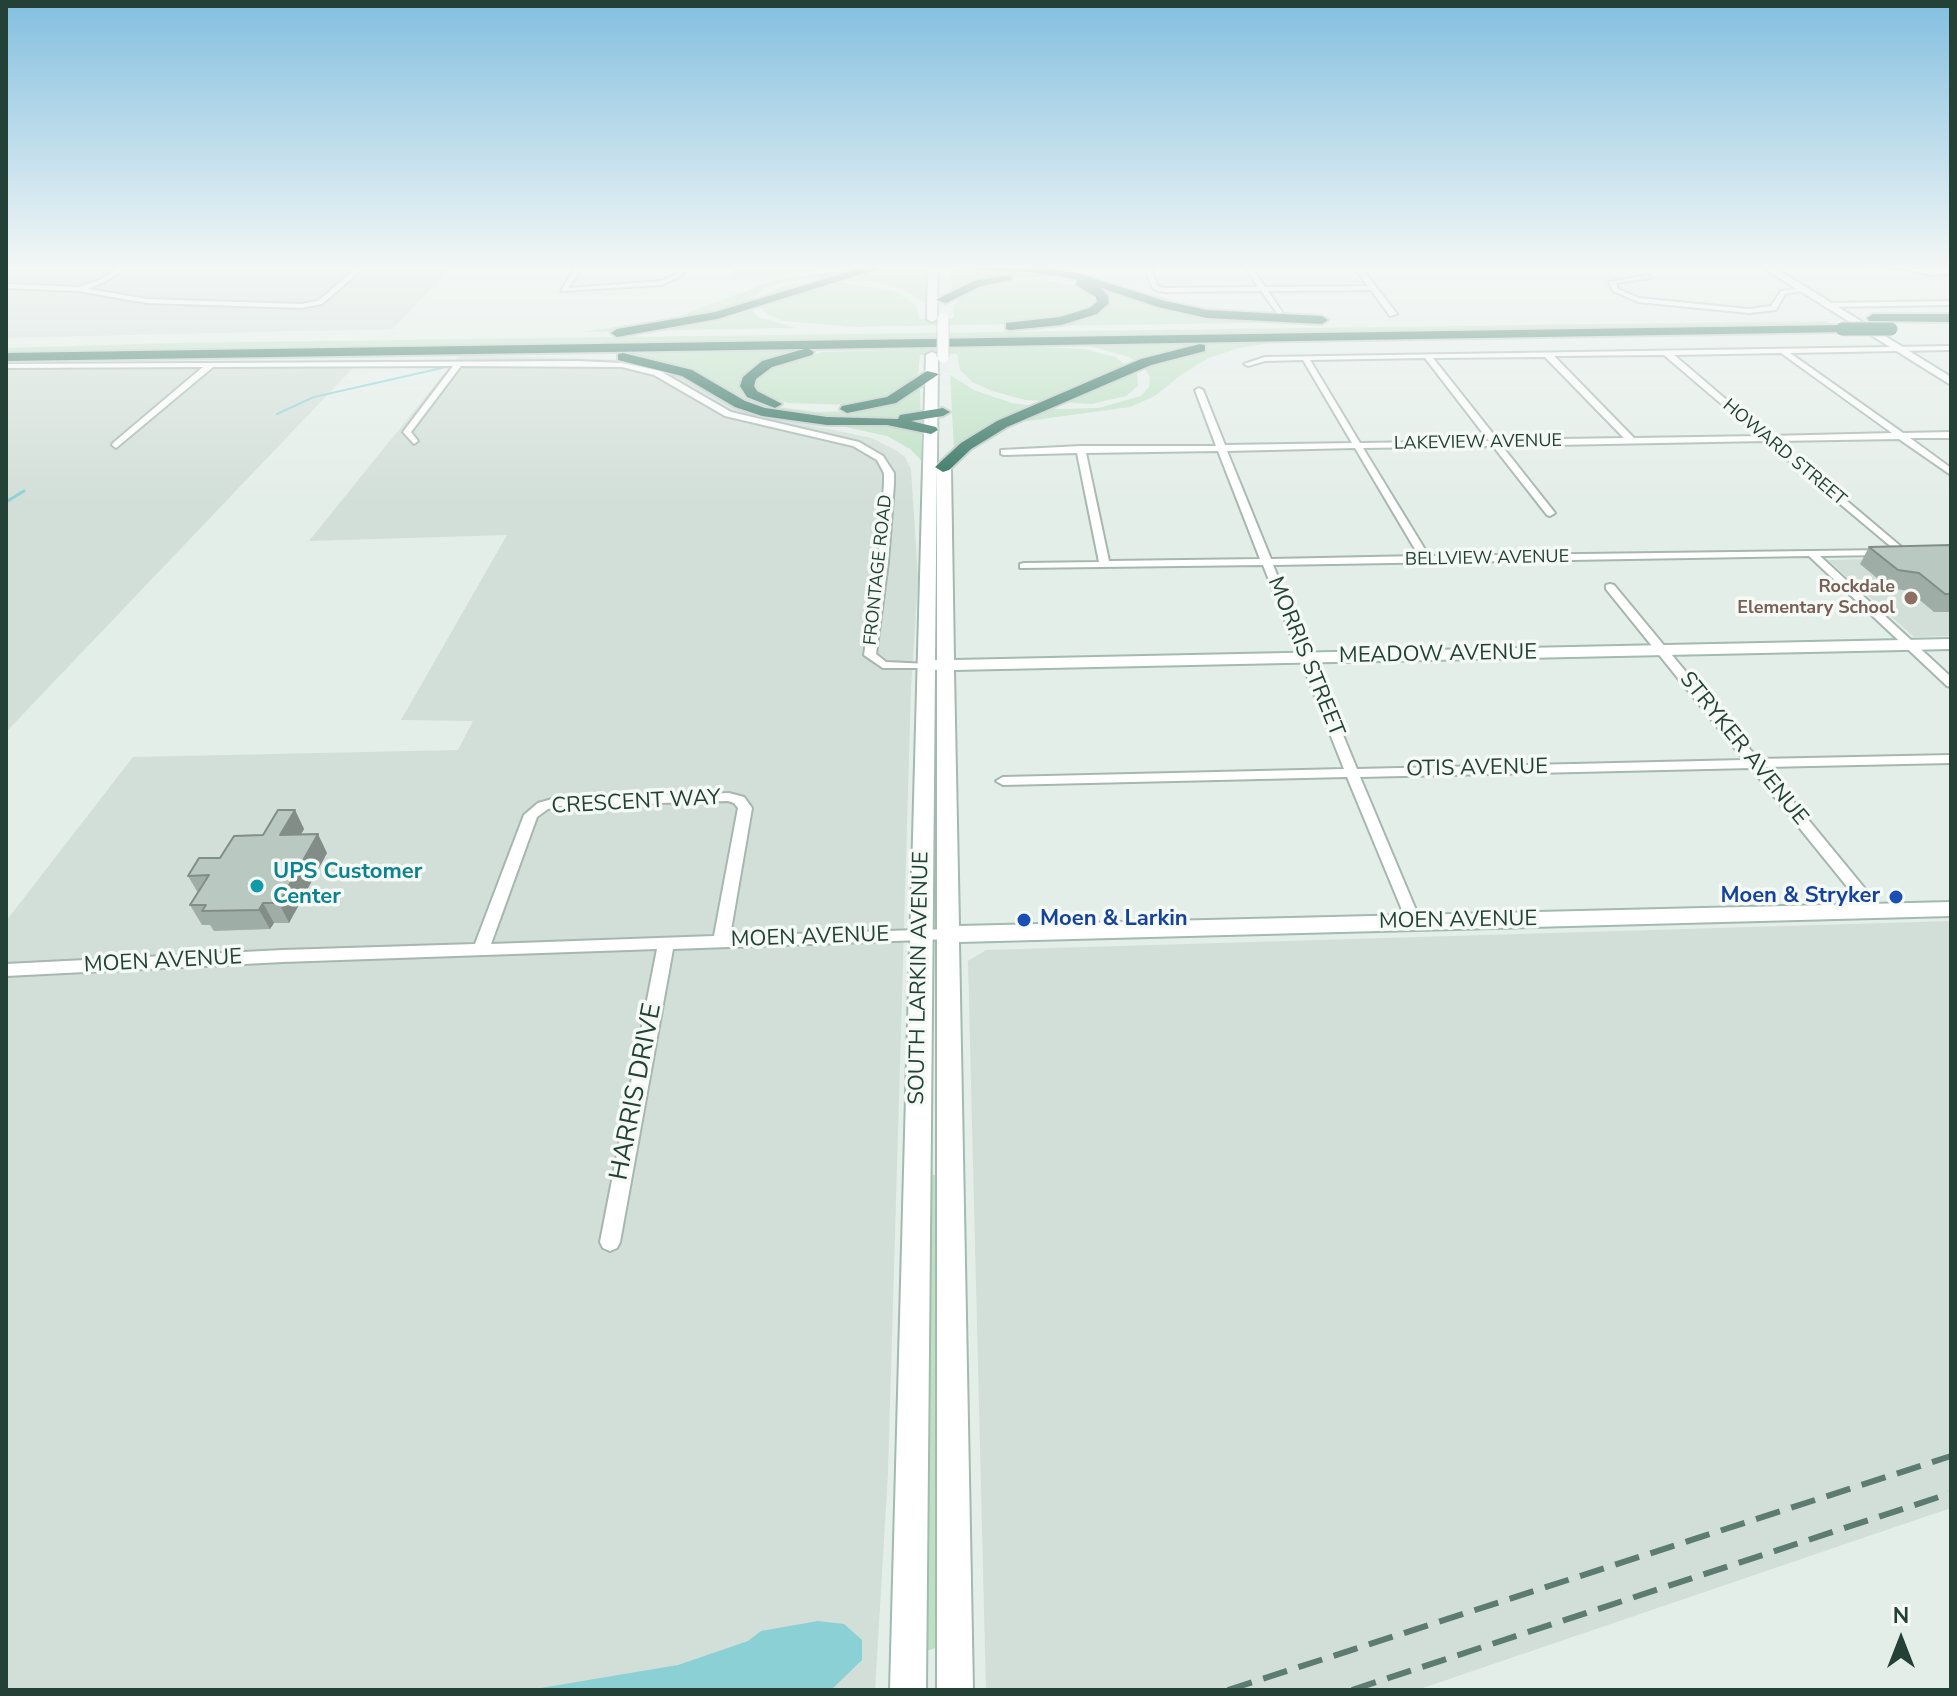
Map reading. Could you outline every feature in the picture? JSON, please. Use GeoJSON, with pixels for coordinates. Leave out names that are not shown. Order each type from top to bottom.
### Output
{"type":"FeatureCollection","features":[{"type":"Feature","properties":{"kind":"highway"},"geometry":{"type":"LineString","coordinates":[[6,346],[51,345]]}},
{"type":"Feature","properties":{"kind":"highway"},"geometry":{"type":"LineString","coordinates":[[6,357],[671,345]]}},
{"type":"Feature","properties":{"kind":"highway"},"geometry":{"type":"LineString","coordinates":[[858,345],[783,358],[754,372],[747,386],[758,398],[778,405],[842,410],[891,400],[932,374]]}},
{"type":"Feature","properties":{"kind":"highway"},"geometry":{"type":"LineString","coordinates":[[943,467],[976,439],[1080,388],[1146,362],[1217,345]]}},
{"type":"Feature","properties":{"kind":"highway"},"geometry":{"type":"LineString","coordinates":[[421,349],[443,352],[573,353],[631,358],[687,373],[740,404],[762,412],[827,421],[935,418]]}},
{"type":"Feature","properties":{"kind":"main road","name":"SOUTH LARKIN AVENUE"},"geometry":{"type":"LineString","coordinates":[[937,345],[925,666],[936,934],[955,1690]]}},
{"type":"Feature","properties":{"kind":"main road"},"geometry":{"type":"LineString","coordinates":[[1891,345],[1951,382]]}},
{"type":"Feature","properties":{"kind":"main road","name":"SOUTH LARKIN AVENUE"},"geometry":{"type":"LineString","coordinates":[[908,1690],[947,665],[943,467],[932,374],[937,356]]}},
{"type":"Feature","properties":{"kind":"main road","name":"MEADOW AVENUE"},"geometry":{"type":"LineString","coordinates":[[925,666],[1951,644]]}},
{"type":"Feature","properties":{"kind":"main road","name":"MOEN AVENUE"},"geometry":{"type":"LineString","coordinates":[[936,934],[1951,909]]}},
{"type":"Feature","properties":{"kind":"street"},"geometry":{"type":"LineString","coordinates":[[1248,364],[1265,359],[1305,358],[1951,348]]}},
{"type":"Feature","properties":{"kind":"street"},"geometry":{"type":"LineString","coordinates":[[1782,351],[1951,472]]}},
{"type":"Feature","properties":{"kind":"street","name":"HOWARD STREET"},"geometry":{"type":"LineString","coordinates":[[1667,353],[1901,552]]}},
{"type":"Feature","properties":{"kind":"street"},"geometry":{"type":"LineString","coordinates":[[1547,354],[1632,441]]}},
{"type":"Feature","properties":{"kind":"street"},"geometry":{"type":"LineString","coordinates":[[1427,356],[1550,513]]}},
{"type":"Feature","properties":{"kind":"street"},"geometry":{"type":"LineString","coordinates":[[1305,358],[1426,560]]}},
{"type":"Feature","properties":{"kind":"street","name":"FRONTAGE ROAD"},"geometry":{"type":"LineString","coordinates":[[6,366],[577,363],[634,367],[673,380],[709,404],[737,417],[840,440],[875,453],[887,467],[889,484],[883,562],[870,655],[883,665],[925,666]]}},
{"type":"Feature","properties":{"kind":"street"},"geometry":{"type":"LineString","coordinates":[[116,445],[212,364]]}},
{"type":"Feature","properties":{"kind":"street"},"geometry":{"type":"LineString","coordinates":[[414,441],[407,432],[458,365]]}},
{"type":"Feature","properties":{"kind":"street","name":"MORRIS STREET"},"geometry":{"type":"LineString","coordinates":[[1199,390],[1304,657],[1414,922]]}},
{"type":"Feature","properties":{"kind":"street","name":"LAKEVIEW AVENUE"},"geometry":{"type":"LineString","coordinates":[[1004,452],[1951,435]]}},
{"type":"Feature","properties":{"kind":"street"},"geometry":{"type":"LineString","coordinates":[[1081,449],[1105,565]]}},
{"type":"Feature","properties":{"kind":"street","name":"BELLVIEW AVENUE"},"geometry":{"type":"LineString","coordinates":[[1024,566],[1914,552]]}},
{"type":"Feature","properties":{"kind":"street"},"geometry":{"type":"LineString","coordinates":[[1811,553],[1951,683]]}},
{"type":"Feature","properties":{"kind":"street","name":"STRYKER AVENUE"},"geometry":{"type":"LineString","coordinates":[[1610,587],[1875,911]]}},
{"type":"Feature","properties":{"kind":"street","name":"OTIS AVENUE"},"geometry":{"type":"LineString","coordinates":[[1003,781],[1951,759]]}},
{"type":"Feature","properties":{"kind":"street","name":"CRESCENT WAY"},"geometry":{"type":"LineString","coordinates":[[481,949],[531,815],[543,806],[556,802],[729,797],[739,800],[745,808],[721,942]]}},
{"type":"Feature","properties":{"kind":"street","name":"MOEN AVENUE"},"geometry":{"type":"LineString","coordinates":[[6,970],[481,949],[936,934]]}},
{"type":"Feature","properties":{"kind":"street","name":"HARRIS DRIVE"},"geometry":{"type":"LineString","coordinates":[[610,1242],[666,943]]}},
{"type":"Feature","properties":{"kind":"shaded area"},"geometry":{"type":"Polygon","coordinates":[[[459,355],[628,360],[687,378],[739,409],[872,438],[905,457],[911,469],[918,578],[911,689],[888,1473],[875,1690],[6,1690],[6,921],[133,757],[458,750],[473,721],[401,720],[507,535],[309,541],[459,355]]]}},
{"type":"Feature","properties":{"kind":"shaded area"},"geometry":{"type":"Polygon","coordinates":[[[168,365],[353,368],[6,732],[6,368],[168,365]]]}},
{"type":"Feature","properties":{"kind":"shaded area","name":"Rockdale Elementary School"},"geometry":{"type":"Polygon","coordinates":[[[1951,557],[1951,636],[1914,637],[1828,560],[1951,557]]]}},
{"type":"Feature","properties":{"kind":"shaded area"},"geometry":{"type":"Polygon","coordinates":[[[1951,921],[1951,1508],[1417,1690],[986,1690],[968,961],[986,950],[1951,921]]]}},
{"type":"Feature","properties":{"kind":"green space"},"geometry":{"type":"Polygon","coordinates":[[[100,345],[421,345],[6,355],[6,348],[100,345]]]}},
{"type":"Feature","properties":{"kind":"green space"},"geometry":{"type":"Polygon","coordinates":[[[1086,345],[1257,345],[1209,358],[1182,374],[1155,396],[1130,407],[1013,423],[954,450],[950,375],[974,390],[1012,403],[1059,409],[1098,408],[1141,396],[1149,387],[1150,377],[1144,367],[1129,357],[1086,345]]]}},
{"type":"Feature","properties":{"kind":"green space"},"geometry":{"type":"Polygon","coordinates":[[[837,346],[793,353],[759,365],[742,382],[770,406],[817,412],[850,411],[906,396],[920,389],[922,461],[910,449],[887,436],[754,407],[691,372],[671,365],[620,354],[574,351],[837,346]]]}},
{"type":"Feature","properties":{"kind":"green space"},"geometry":{"type":"Polygon","coordinates":[[[1018,346],[1085,349],[1115,357],[1137,373],[1138,386],[1126,396],[1092,404],[1025,400],[972,382],[960,370],[957,354],[920,355],[918,374],[912,382],[884,398],[851,405],[788,403],[766,397],[756,387],[755,381],[763,370],[822,352],[1018,346]]]}},
{"type":"Feature","properties":{"kind":"green space"},"geometry":{"type":"Polygon","coordinates":[[[930,1175],[937,1175],[940,1236],[939,1647],[926,1651],[930,1175]]]}},
{"type":"Feature","properties":{"kind":"water"},"geometry":{"type":"Polygon","coordinates":[[[818,1621],[844,1624],[862,1640],[862,1660],[831,1690],[529,1690],[678,1665],[748,1641],[761,1631],[818,1621]]]}},
{"type":"Feature","properties":{"kind":"building"},"geometry":{"type":"Polygon","coordinates":[[[1951,545],[1951,594],[1945,594],[1919,573],[1898,570],[1869,547],[1951,545]]]}},
{"type":"Feature","properties":{"kind":"building"},"geometry":{"type":"Polygon","coordinates":[[[278,810],[295,810],[280,835],[318,834],[279,903],[263,903],[259,910],[202,911],[206,905],[190,905],[209,875],[188,876],[199,858],[220,858],[234,836],[263,835],[278,810]]]}},
{"type":"Feature","properties":{"kind":"waterway"},"geometry":{"type":"LineString","coordinates":[[277,414],[314,397],[442,368]]}},
{"type":"Feature","properties":{"kind":"waterway"},"geometry":{"type":"LineString","coordinates":[[6,502],[24,491]]}},
{"type":"Feature","properties":{"kind":"railway"},"geometry":{"type":"LineString","coordinates":[[1228,1690],[1951,1456]]}},
{"type":"Feature","properties":{"kind":"railway"},"geometry":{"type":"LineString","coordinates":[[1352,1690],[1951,1493]]}},
{"type":"Feature","properties":{"kind":"place","name":"Rockdale Elementary School"},"geometry":{"type":"Point","coordinates":[1911,598]}},
{"type":"Feature","properties":{"kind":"place","name":"UPS Customer Center"},"geometry":{"type":"Point","coordinates":[257,886]}},
{"type":"Feature","properties":{"kind":"place","name":"Moen & Stryker"},"geometry":{"type":"Point","coordinates":[1896,897]}},
{"type":"Feature","properties":{"kind":"place","name":"Moen & Larkin"},"geometry":{"type":"Point","coordinates":[1024,920]}}]}
